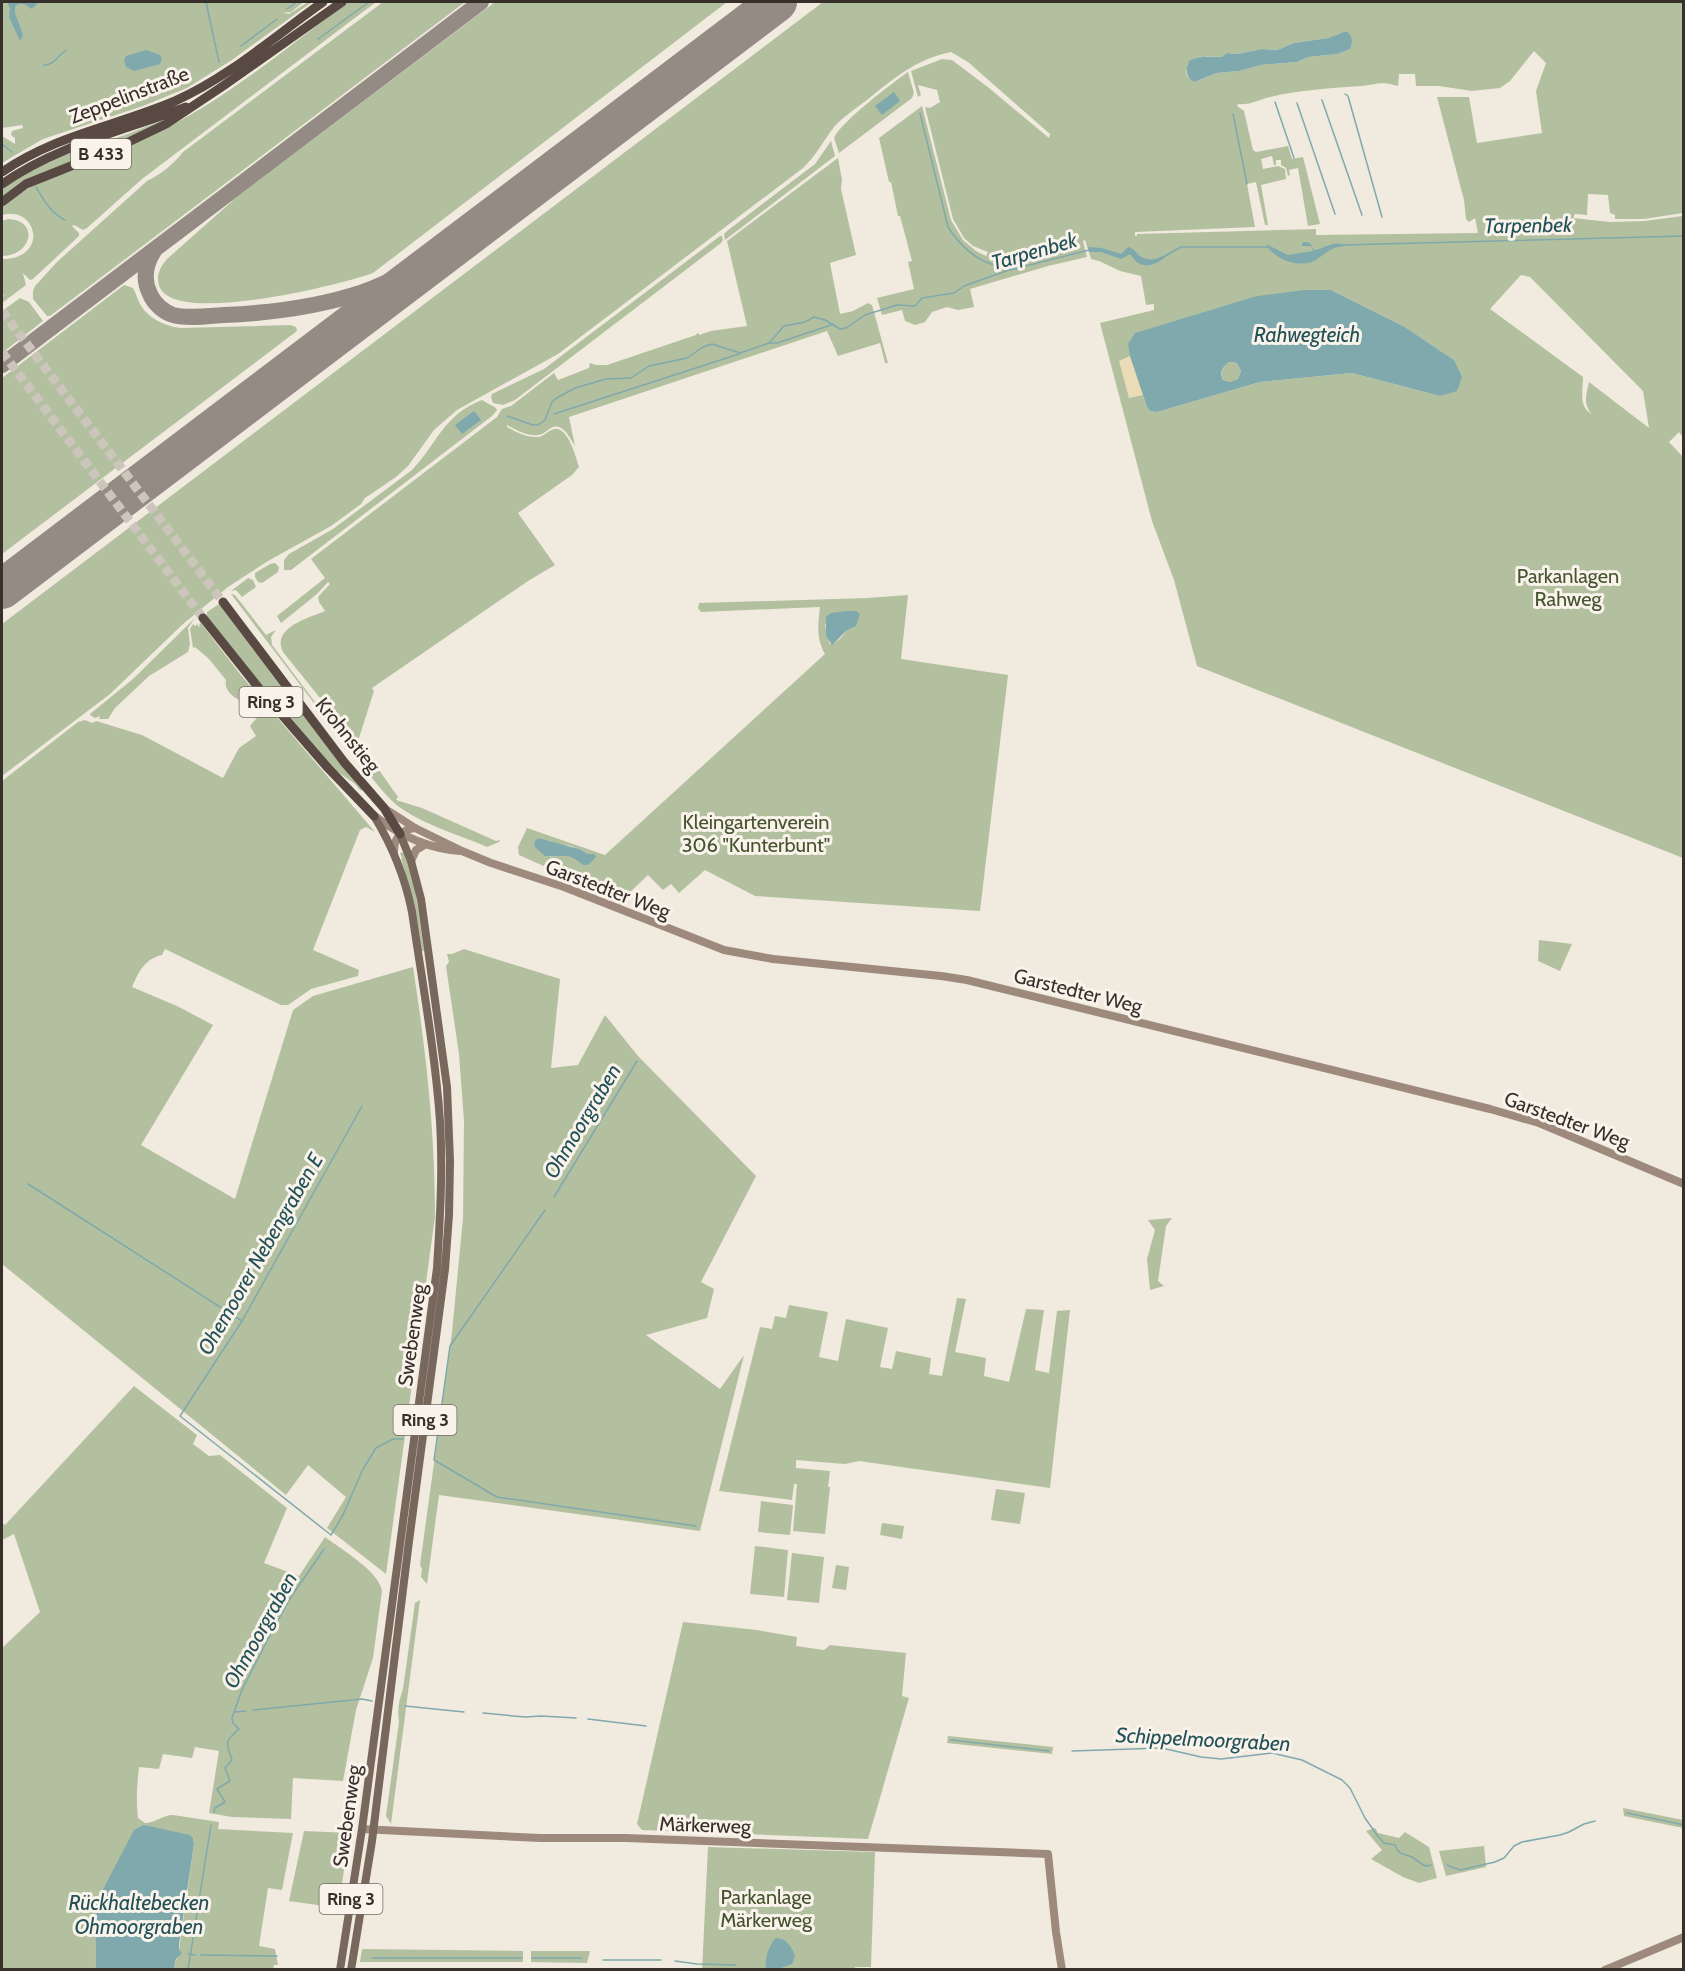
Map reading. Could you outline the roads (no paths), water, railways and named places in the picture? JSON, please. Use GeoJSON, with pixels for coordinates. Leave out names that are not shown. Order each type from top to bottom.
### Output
{"type":"FeatureCollection","features":[{"type":"Feature","properties":{"kind":"highway","name":"Zeppelinstraße"},"geometry":{"type":"LineString","coordinates":[[2,172],[35,151],[61,140],[148,112],[192,92],[233,68],[323,2]]}},
{"type":"Feature","properties":{"kind":"highway","name":"Zeppelinstraße"},"geometry":{"type":"LineString","coordinates":[[199,102],[342,2]]}},
{"type":"Feature","properties":{"kind":"highway","name":"B 433"},"geometry":{"type":"LineString","coordinates":[[2,184],[29,165],[60,151],[199,102]]}},
{"type":"Feature","properties":{"kind":"highway","name":"B 433"},"geometry":{"type":"LineString","coordinates":[[2,202],[26,184],[147,134],[199,102]]}},
{"type":"Feature","properties":{"kind":"highway","name":"Krohnstieg"},"geometry":{"type":"LineString","coordinates":[[223,602],[344,762],[384,808],[400,834]]}},
{"type":"Feature","properties":{"kind":"highway","name":"Krohnstieg"},"geometry":{"type":"LineString","coordinates":[[203,618],[262,692],[328,768],[374,816]]}},
{"type":"Feature","properties":{"kind":"main road","name":"Garstedter Weg"},"geometry":{"type":"LineString","coordinates":[[384,808],[415,828],[462,851],[564,887],[724,950],[773,959],[941,976],[1038,997],[1536,1122],[1683,1184]]}},
{"type":"Feature","properties":{"kind":"main road","name":"Garstedter Weg"},"geometry":{"type":"LineString","coordinates":[[374,816],[400,834],[446,850],[462,851]]}},
{"type":"Feature","properties":{"kind":"main road","name":"Swebenweg"},"geometry":{"type":"LineString","coordinates":[[340,1970],[362,1829],[436,1280],[442,1161],[437,1089],[412,912],[403,873],[374,816]]}},
{"type":"Feature","properties":{"kind":"main road"},"geometry":{"type":"LineString","coordinates":[[393,852],[400,834],[415,828]]}},
{"type":"Feature","properties":{"kind":"main road","name":"Swebenweg"},"geometry":{"type":"LineString","coordinates":[[351,1970],[373,1830],[445,1269],[449,1215],[450,1161],[447,1087],[421,899],[411,861],[400,834]]}},
{"type":"Feature","properties":{"kind":"main road"},"geometry":{"type":"LineString","coordinates":[[411,861],[416,850],[426,843]]}},
{"type":"Feature","properties":{"kind":"main road","name":"Märkerweg"},"geometry":{"type":"LineString","coordinates":[[362,1829],[540,1838],[626,1838],[1048,1854],[1062,1970]]}},
{"type":"Feature","properties":{"kind":"main road"},"geometry":{"type":"LineString","coordinates":[[1605,1970],[1683,1937]]}},
{"type":"Feature","properties":{"kind":"water"},"geometry":{"type":"Polygon","coordinates":[[[7,2],[39,2],[32,9],[24,4],[18,4],[15,7],[23,35],[20,41],[9,17],[10,8],[7,2]]]}},
{"type":"Feature","properties":{"kind":"water"},"geometry":{"type":"Polygon","coordinates":[[[1346,31],[1352,39],[1352,44],[1350,49],[1338,54],[1217,73],[1194,82],[1187,73],[1189,61],[1197,58],[1222,57],[1227,53],[1238,54],[1262,49],[1277,50],[1294,43],[1328,38],[1346,31]]]}},
{"type":"Feature","properties":{"kind":"water"},"geometry":{"type":"Polygon","coordinates":[[[146,50],[160,55],[162,58],[160,64],[134,71],[126,67],[124,60],[126,56],[146,50]]]}},
{"type":"Feature","properties":{"kind":"water"},"geometry":{"type":"Polygon","coordinates":[[[894,92],[900,101],[882,115],[875,106],[894,92]]]}},
{"type":"Feature","properties":{"kind":"water"},"geometry":{"type":"Polygon","coordinates":[[[1305,242],[1310,243],[1314,250],[1338,243],[1346,246],[1333,249],[1310,263],[1303,264],[1275,255],[1266,244],[1288,255],[1313,251],[1311,246],[1302,246],[1305,242]]]}},
{"type":"Feature","properties":{"kind":"water"},"geometry":{"type":"Polygon","coordinates":[[[1088,247],[1102,248],[1121,254],[1128,247],[1148,259],[1159,258],[1170,252],[1156,263],[1144,265],[1137,262],[1130,254],[1121,259],[1101,252],[1089,252],[1088,247]]]}},
{"type":"Feature","properties":{"kind":"water","name":"Rahwegteich"},"geometry":{"type":"Polygon","coordinates":[[[1305,290],[1331,290],[1405,327],[1454,360],[1462,377],[1457,391],[1440,396],[1352,373],[1260,382],[1157,412],[1150,411],[1130,356],[1128,344],[1135,333],[1257,296],[1305,290]],[[1229,362],[1225,366],[1222,370],[1223,380],[1230,382],[1238,379],[1241,371],[1237,363],[1229,362]]]}},
{"type":"Feature","properties":{"kind":"water"},"geometry":{"type":"Polygon","coordinates":[[[474,411],[481,420],[462,434],[455,425],[474,411]]]}},
{"type":"Feature","properties":{"kind":"water"},"geometry":{"type":"Polygon","coordinates":[[[856,611],[860,614],[856,626],[847,630],[832,645],[826,636],[826,617],[831,613],[856,611]]]}},
{"type":"Feature","properties":{"kind":"water"},"geometry":{"type":"Polygon","coordinates":[[[538,838],[579,849],[588,854],[595,854],[596,857],[588,865],[583,865],[569,857],[545,856],[534,846],[538,838]]]}},
{"type":"Feature","properties":{"kind":"water","name":"Rückhaltebecken Ohmoorgraben"},"geometry":{"type":"Polygon","coordinates":[[[144,1825],[190,1835],[193,1838],[179,1945],[182,1953],[176,1959],[174,1969],[96,1969],[95,1910],[97,1901],[134,1830],[144,1825]]]}},
{"type":"Feature","properties":{"kind":"water"},"geometry":{"type":"Polygon","coordinates":[[[776,1938],[788,1944],[795,1956],[792,1964],[778,1969],[766,1969],[768,1953],[776,1938]]]}},
{"type":"Feature","properties":{"kind":"waterway"},"geometry":{"type":"LineString","coordinates":[[206,2],[219,62]]}},
{"type":"Feature","properties":{"kind":"waterway"},"geometry":{"type":"LineString","coordinates":[[287,9],[297,2]]}},
{"type":"Feature","properties":{"kind":"waterway"},"geometry":{"type":"LineString","coordinates":[[318,39],[369,2]]}},
{"type":"Feature","properties":{"kind":"waterway"},"geometry":{"type":"LineString","coordinates":[[241,46],[277,19]]}},
{"type":"Feature","properties":{"kind":"waterway"},"geometry":{"type":"LineString","coordinates":[[44,65],[53,62],[66,50]]}},
{"type":"Feature","properties":{"kind":"waterway"},"geometry":{"type":"LineString","coordinates":[[1345,94],[1348,96],[1382,217]]}},
{"type":"Feature","properties":{"kind":"waterway"},"geometry":{"type":"LineString","coordinates":[[1322,100],[1362,215]]}},
{"type":"Feature","properties":{"kind":"waterway"},"geometry":{"type":"LineString","coordinates":[[1275,102],[1294,158]]}},
{"type":"Feature","properties":{"kind":"waterway"},"geometry":{"type":"LineString","coordinates":[[1297,103],[1335,214]]}},
{"type":"Feature","properties":{"kind":"waterway"},"geometry":{"type":"LineString","coordinates":[[920,113],[948,227],[961,244],[976,257],[994,265],[1015,268]]}},
{"type":"Feature","properties":{"kind":"waterway"},"geometry":{"type":"LineString","coordinates":[[1233,114],[1247,184]]}},
{"type":"Feature","properties":{"kind":"waterway","name":"Tarpenbek"},"geometry":{"type":"LineString","coordinates":[[2,144],[12,152]]}},
{"type":"Feature","properties":{"kind":"waterway","name":"Tarpenbek"},"geometry":{"type":"LineString","coordinates":[[36,187],[51,210],[65,220]]}},
{"type":"Feature","properties":{"kind":"waterway","name":"Tarpenbek"},"geometry":{"type":"LineString","coordinates":[[1343,245],[1684,236]]}},
{"type":"Feature","properties":{"kind":"waterway","name":"Tarpenbek"},"geometry":{"type":"LineString","coordinates":[[1167,255],[1181,247],[1268,247]]}},
{"type":"Feature","properties":{"kind":"waterway","name":"Tarpenbek"},"geometry":{"type":"LineString","coordinates":[[507,416],[538,425],[545,420],[552,402],[575,388],[606,379],[631,378],[649,366],[687,358],[712,344],[740,353],[769,343],[784,326],[805,322],[814,317],[825,320],[840,329],[846,328],[865,315],[897,305],[915,306],[922,298],[954,293],[964,286],[1006,271],[1089,250]]}},
{"type":"Feature","properties":{"kind":"waterway"},"geometry":{"type":"LineString","coordinates":[[770,343],[777,343],[831,325]]}},
{"type":"Feature","properties":{"kind":"waterway"},"geometry":{"type":"LineString","coordinates":[[554,414],[739,354]]}},
{"type":"Feature","properties":{"kind":"waterway","name":"Ohmoorgraben"},"geometry":{"type":"LineString","coordinates":[[554,1197],[637,1061]]}},
{"type":"Feature","properties":{"kind":"waterway","name":"Ohemoorer Nebengraben E"},"geometry":{"type":"LineString","coordinates":[[362,1106],[242,1321],[180,1416],[331,1535],[343,1515],[363,1469],[376,1448],[393,1439],[403,1439]]}},
{"type":"Feature","properties":{"kind":"waterway"},"geometry":{"type":"LineString","coordinates":[[28,1184],[242,1321]]}},
{"type":"Feature","properties":{"kind":"waterway"},"geometry":{"type":"LineString","coordinates":[[545,1210],[450,1346],[434,1460],[497,1497],[696,1526]]}},
{"type":"Feature","properties":{"kind":"waterway","name":"Ohmoorgraben"},"geometry":{"type":"LineString","coordinates":[[214,1812],[215,1808],[225,1802],[217,1789],[230,1781],[225,1768],[232,1760],[228,1743],[239,1729],[233,1723],[232,1718],[242,1690],[291,1597],[324,1549]]}},
{"type":"Feature","properties":{"kind":"waterway"},"geometry":{"type":"LineString","coordinates":[[253,1710],[362,1699],[372,1701]]}},
{"type":"Feature","properties":{"kind":"waterway"},"geometry":{"type":"LineString","coordinates":[[405,1706],[464,1712]]}},
{"type":"Feature","properties":{"kind":"waterway"},"geometry":{"type":"LineString","coordinates":[[235,1712],[246,1711]]}},
{"type":"Feature","properties":{"kind":"waterway"},"geometry":{"type":"LineString","coordinates":[[483,1713],[576,1718]]}},
{"type":"Feature","properties":{"kind":"waterway"},"geometry":{"type":"LineString","coordinates":[[588,1719],[646,1726]]}},
{"type":"Feature","properties":{"kind":"waterway","name":"Schippelmoorgraben"},"geometry":{"type":"LineString","coordinates":[[951,1740],[1049,1751]]}},
{"type":"Feature","properties":{"kind":"waterway","name":"Schippelmoorgraben"},"geometry":{"type":"LineString","coordinates":[[1072,1751],[1162,1748],[1221,1759],[1272,1753],[1302,1760],[1342,1780],[1350,1788],[1365,1818],[1384,1843],[1395,1845],[1400,1853],[1426,1866],[1431,1865]]}},
{"type":"Feature","properties":{"kind":"waterway","name":"Schippelmoorgraben"},"geometry":{"type":"LineString","coordinates":[[1627,1813],[1684,1825]]}},
{"type":"Feature","properties":{"kind":"waterway","name":"Schippelmoorgraben"},"geometry":{"type":"LineString","coordinates":[[1447,1865],[1460,1870],[1495,1862],[1504,1858],[1514,1846],[1522,1842],[1560,1835],[1595,1821]]}},
{"type":"Feature","properties":{"kind":"waterway","name":"Ohmoorgraben"},"geometry":{"type":"LineString","coordinates":[[188,1970],[211,1825]]}},
{"type":"Feature","properties":{"kind":"waterway","name":"Ohmoorgraben"},"geometry":{"type":"LineString","coordinates":[[188,1954],[195,1955]]}},
{"type":"Feature","properties":{"kind":"waterway"},"geometry":{"type":"LineString","coordinates":[[201,1955],[277,1956]]}},
{"type":"Feature","properties":{"kind":"waterway"},"geometry":{"type":"LineString","coordinates":[[372,1958],[521,1958]]}},
{"type":"Feature","properties":{"kind":"waterway"},"geometry":{"type":"LineString","coordinates":[[532,1958],[582,1958]]}},
{"type":"Feature","properties":{"kind":"waterway"},"geometry":{"type":"LineString","coordinates":[[603,1960],[661,1960]]}},
{"type":"Feature","properties":{"kind":"waterway"},"geometry":{"type":"LineString","coordinates":[[675,1961],[736,1965]]}},
{"type":"Feature","properties":{"kind":"tunnel"},"geometry":{"type":"LineString","coordinates":[[2,311],[223,602]]}},
{"type":"Feature","properties":{"kind":"tunnel"},"geometry":{"type":"LineString","coordinates":[[2,352],[203,618]]}},
{"type":"Feature","properties":{"kind":"park label","name":"Parkanlagen Rahweg"},"geometry":{"type":"Point","coordinates":[1568,588]}},
{"type":"Feature","properties":{"kind":"park label","name":"Kleingartenverein 306 \"Kunterbunt\""},"geometry":{"type":"Point","coordinates":[756,834]}},
{"type":"Feature","properties":{"kind":"park label","name":"Parkanlage Märkerweg"},"geometry":{"type":"Point","coordinates":[766,1908]}}]}
